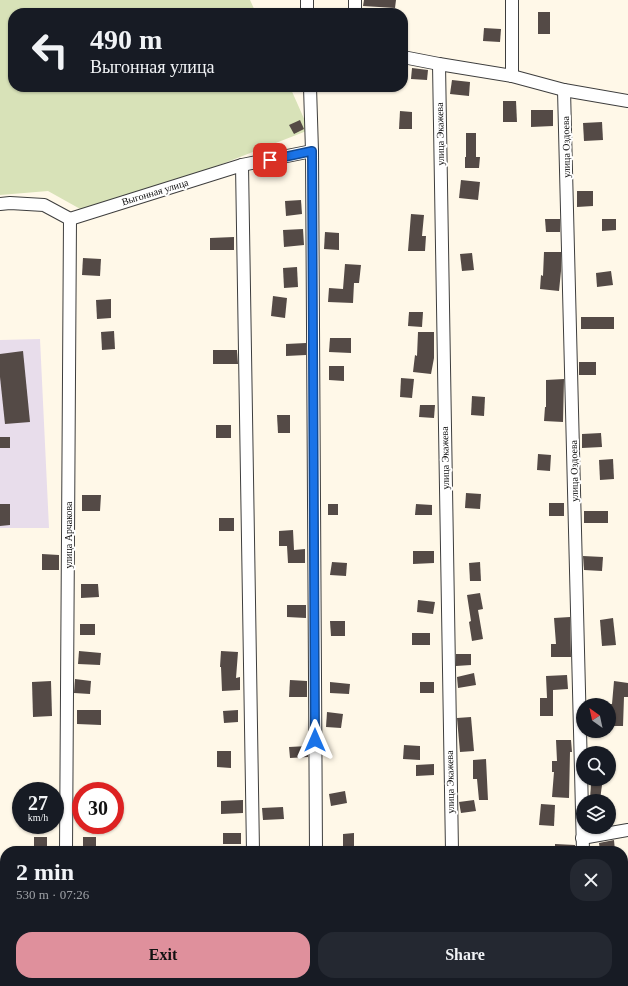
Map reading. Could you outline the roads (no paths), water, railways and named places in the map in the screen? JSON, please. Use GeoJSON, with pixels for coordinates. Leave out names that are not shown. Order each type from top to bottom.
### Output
{"type":"FeatureCollection","features":[{"type":"Feature","properties":{"kind":"street"},"geometry":{"type":"LineString","coordinates":[[512,0],[512,76]]}},
{"type":"Feature","properties":{"kind":"street"},"geometry":{"type":"LineString","coordinates":[[408,58],[512,76],[564,90],[628,101]]}},
{"type":"Feature","properties":{"kind":"street","name":"улица Экажева"},"geometry":{"type":"LineString","coordinates":[[438,64],[452,846]]}},
{"type":"Feature","properties":{"kind":"street","name":"улица Оздоева"},"geometry":{"type":"LineString","coordinates":[[564,90],[582,846]]}},
{"type":"Feature","properties":{"kind":"street"},"geometry":{"type":"LineString","coordinates":[[310,92],[312,151],[316,846]]}},
{"type":"Feature","properties":{"kind":"street","name":"Выгонная улица"},"geometry":{"type":"LineString","coordinates":[[70,219],[242,165],[312,151]]}},
{"type":"Feature","properties":{"kind":"street"},"geometry":{"type":"LineString","coordinates":[[242,165],[253,846]]}},
{"type":"Feature","properties":{"kind":"street"},"geometry":{"type":"LineString","coordinates":[[0,204],[10,203],[44,205],[70,219]]}},
{"type":"Feature","properties":{"kind":"street","name":"улица Арчакова"},"geometry":{"type":"LineString","coordinates":[[66,846],[70,219]]}},
{"type":"Feature","properties":{"kind":"street"},"geometry":{"type":"LineString","coordinates":[[582,838],[628,830]]}}]}
